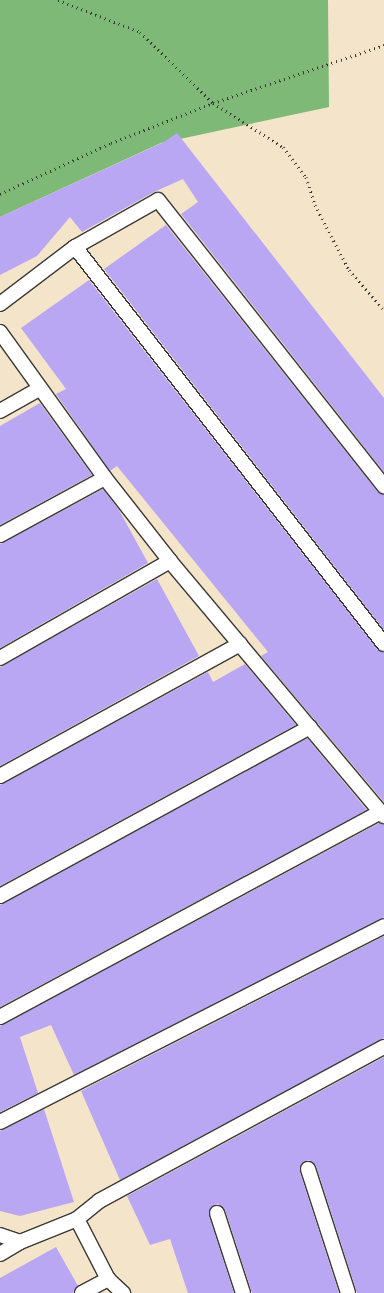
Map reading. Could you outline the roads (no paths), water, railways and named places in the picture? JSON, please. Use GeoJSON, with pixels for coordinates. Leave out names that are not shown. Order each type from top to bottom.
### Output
{"type":"FeatureCollection","features":[{"type":"Feature","properties":{"kind":"lane"},"geometry":{"type":"LineString","coordinates":[[0,304],[75,247],[158,200],[384,486]]}},
{"type":"Feature","properties":{"kind":"lane"},"geometry":{"type":"LineString","coordinates":[[75,247],[384,644]]}},
{"type":"Feature","properties":{"kind":"lane"},"geometry":{"type":"LineString","coordinates":[[0,332],[39,389],[105,478],[170,561],[383,814],[0,1017]]}},
{"type":"Feature","properties":{"kind":"lane"},"geometry":{"type":"LineString","coordinates":[[0,411],[39,389]]}},
{"type":"Feature","properties":{"kind":"lane"},"geometry":{"type":"LineString","coordinates":[[0,536],[105,478]]}},
{"type":"Feature","properties":{"kind":"lane"},"geometry":{"type":"LineString","coordinates":[[0,658],[170,561]]}},
{"type":"Feature","properties":{"kind":"lane"},"geometry":{"type":"LineString","coordinates":[[0,776],[240,644]]}},
{"type":"Feature","properties":{"kind":"lane"},"geometry":{"type":"LineString","coordinates":[[0,896],[310,727]]}},
{"type":"Feature","properties":{"kind":"lane"},"geometry":{"type":"LineString","coordinates":[[0,1122],[384,926]]}},
{"type":"Feature","properties":{"kind":"lane"},"geometry":{"type":"LineString","coordinates":[[0,1254],[20,1242],[77,1219],[99,1201],[384,1047]]}},
{"type":"Feature","properties":{"kind":"lane"},"geometry":{"type":"LineString","coordinates":[[308,1169],[348,1293]]}},
{"type":"Feature","properties":{"kind":"lane"},"geometry":{"type":"LineString","coordinates":[[217,1213],[243,1293]]}},
{"type":"Feature","properties":{"kind":"lane"},"geometry":{"type":"LineString","coordinates":[[77,1219],[108,1279],[123,1293]]}},
{"type":"Feature","properties":{"kind":"lane"},"geometry":{"type":"LineString","coordinates":[[0,1235],[20,1242]]}},
{"type":"Feature","properties":{"kind":"lane"},"geometry":{"type":"LineString","coordinates":[[82,1293],[108,1279]]}}]}
